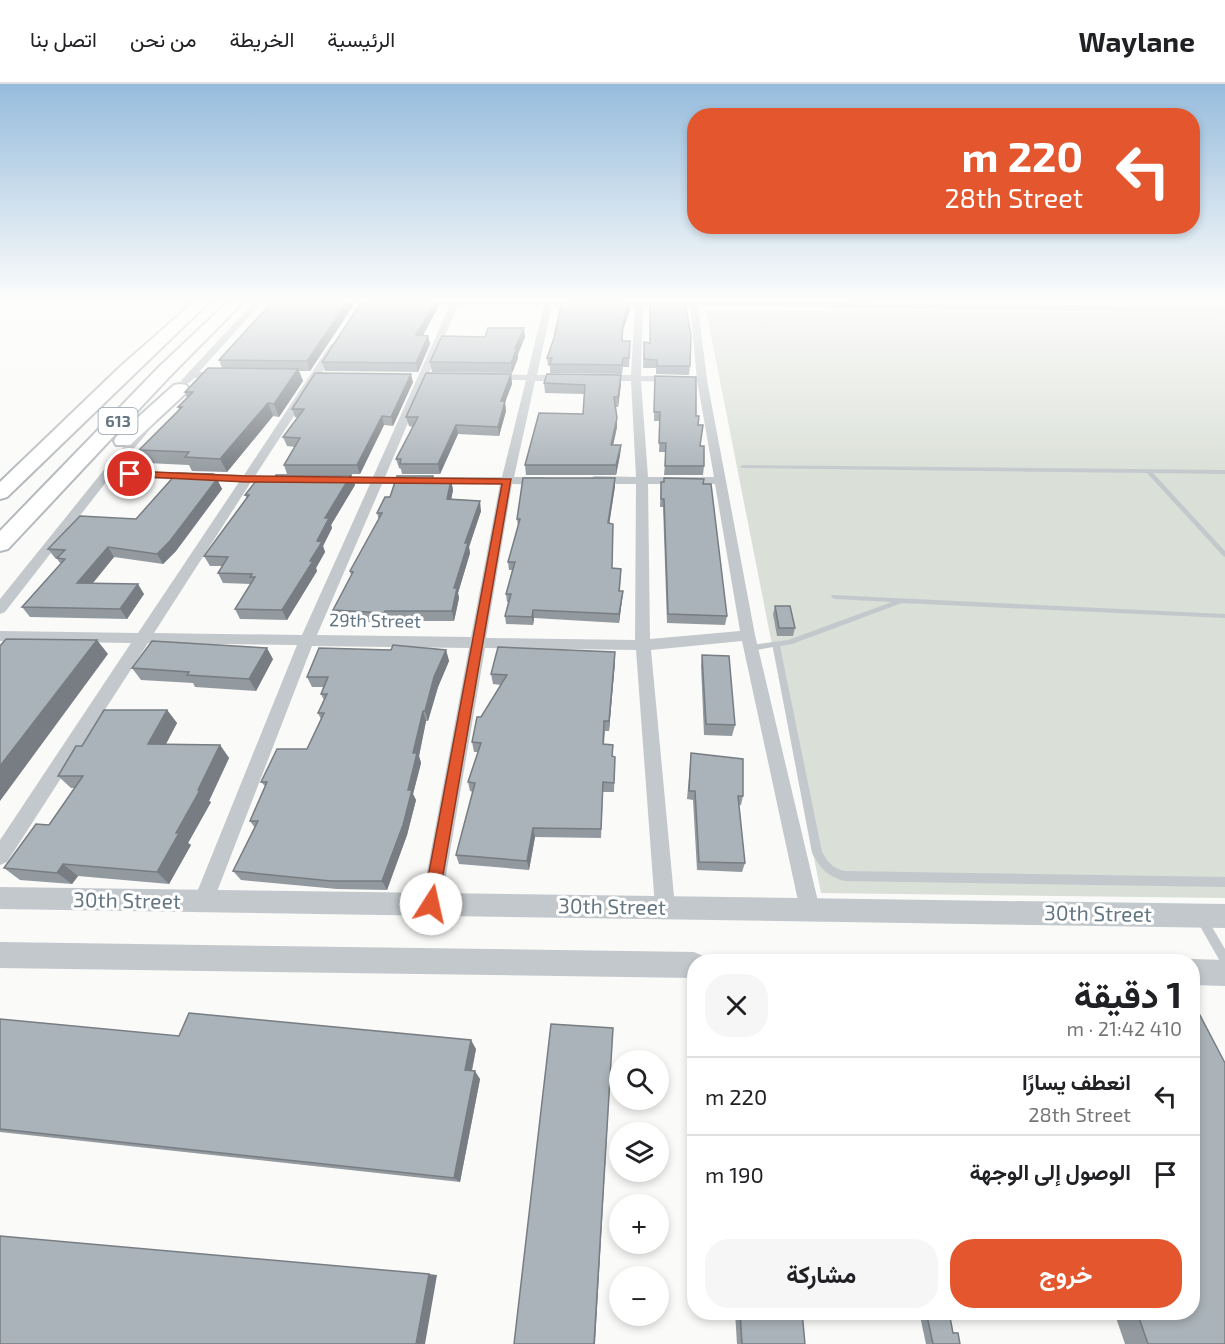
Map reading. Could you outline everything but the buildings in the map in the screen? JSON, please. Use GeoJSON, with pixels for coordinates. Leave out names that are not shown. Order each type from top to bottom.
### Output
{"type":"FeatureCollection","features":[{"type":"Feature","properties":{"kind":"highway","name":"613"},"geometry":{"type":"LineString","coordinates":[[0,494],[138,360]]}},
{"type":"Feature","properties":{"kind":"highway","name":"613"},"geometry":{"type":"LineString","coordinates":[[0,544],[177,360]]}},
{"type":"Feature","properties":{"kind":"highway"},"geometry":{"type":"LineString","coordinates":[[0,554],[186,382]]}},
{"type":"Feature","properties":{"kind":"street"},"geometry":{"type":"LineString","coordinates":[[0,609],[107,473],[206,360]]}},
{"type":"Feature","properties":{"kind":"street"},"geometry":{"type":"LineString","coordinates":[[0,856],[325,360]]}},
{"type":"Feature","properties":{"kind":"street"},"geometry":{"type":"LineString","coordinates":[[203,903],[307,640],[429,360]]}},
{"type":"Feature","properties":{"kind":"street"},"geometry":{"type":"LineString","coordinates":[[431,904],[507,481],[535,360]]}},
{"type":"Feature","properties":{"kind":"street"},"geometry":{"type":"LineString","coordinates":[[637,360],[642,480],[643,645],[665,908]]}},
{"type":"Feature","properties":{"kind":"street"},"geometry":{"type":"LineString","coordinates":[[700,360],[750,641],[810,910]]}},
{"type":"Feature","properties":{"kind":"street"},"geometry":{"type":"LineString","coordinates":[[186,382],[236,375]]}},
{"type":"Feature","properties":{"kind":"street"},"geometry":{"type":"LineString","coordinates":[[477,377],[578,378]]}},
{"type":"Feature","properties":{"kind":"street"},"geometry":{"type":"LineString","coordinates":[[590,378],[702,380]]}},
{"type":"Feature","properties":{"kind":"street"},"geometry":{"type":"LineString","coordinates":[[107,473],[270,479]]}},
{"type":"Feature","properties":{"kind":"street"},"geometry":{"type":"LineString","coordinates":[[317,480],[552,481]]}},
{"type":"Feature","properties":{"kind":"street"},"geometry":{"type":"LineString","coordinates":[[586,480],[722,481]]}},
{"type":"Feature","properties":{"kind":"street","name":"29th Street"},"geometry":{"type":"LineString","coordinates":[[0,636],[643,645],[750,641]]}},
{"type":"Feature","properties":{"kind":"street","name":"30th Street"},"geometry":{"type":"LineString","coordinates":[[0,898],[203,903],[431,904],[1225,916]]}},
{"type":"Feature","properties":{"kind":"street"},"geometry":{"type":"LineString","coordinates":[[0,955],[687,965]]}},
{"type":"Feature","properties":{"kind":"street"},"geometry":{"type":"LineString","coordinates":[[1200,972],[1225,973]]}},
{"type":"Feature","properties":{"kind":"lane"},"geometry":{"type":"LineString","coordinates":[[743,467],[1225,472]]}},
{"type":"Feature","properties":{"kind":"lane"},"geometry":{"type":"LineString","coordinates":[[1148,471],[1225,555]]}},
{"type":"Feature","properties":{"kind":"lane"},"geometry":{"type":"LineString","coordinates":[[835,597],[1225,616]]}},
{"type":"Feature","properties":{"kind":"lane"},"geometry":{"type":"LineString","coordinates":[[750,641],[776,644],[789,642],[905,600]]}},
{"type":"Feature","properties":{"kind":"lane"},"geometry":{"type":"LineString","coordinates":[[776,644],[817,853],[825,867],[832,873],[845,876],[1225,882]]}},
{"type":"Feature","properties":{"kind":"lane"},"geometry":{"type":"LineString","coordinates":[[1200,916],[1225,959]]}},
{"type":"Feature","properties":{"kind":"shaded area"},"geometry":{"type":"Polygon","coordinates":[[[716,360],[1225,360],[1225,898],[821,893],[716,360]]]}},
{"type":"Feature","properties":{"kind":"route"},"geometry":{"type":"LineString","coordinates":[[130,474],[246,479],[507,481],[431,904]]}}]}
